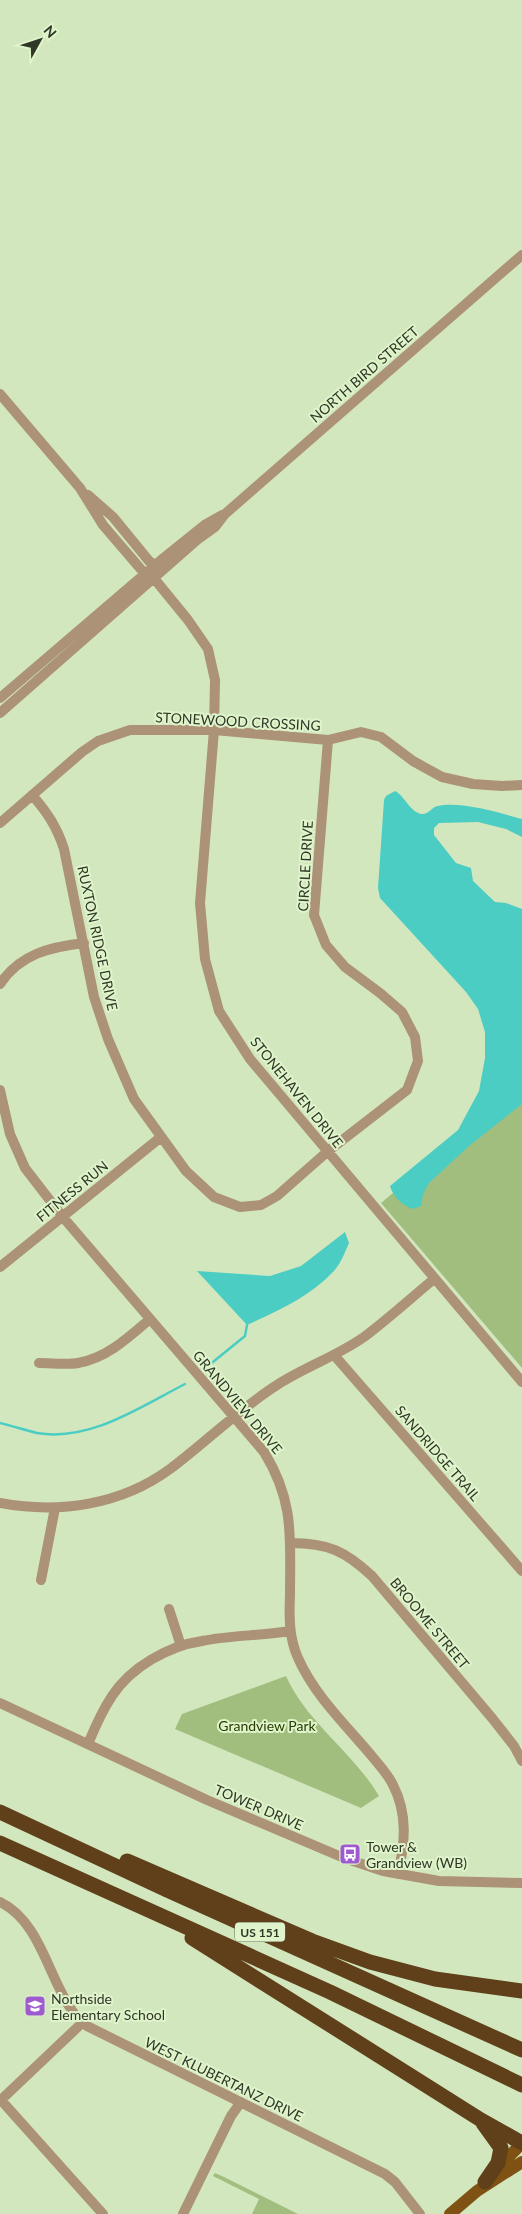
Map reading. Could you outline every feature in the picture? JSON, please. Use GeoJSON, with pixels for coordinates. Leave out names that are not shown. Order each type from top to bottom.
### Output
{"type":"FeatureCollection","features":[{"type":"Feature","properties":{"kind":"highway"},"geometry":{"type":"LineString","coordinates":[[0,1811],[56,1830],[312,1941],[356,1957],[409,1974],[522,1991]]}},
{"type":"Feature","properties":{"kind":"highway","name":"US 151"},"geometry":{"type":"LineString","coordinates":[[0,1811],[166,1890],[522,2050]]}},
{"type":"Feature","properties":{"kind":"highway","name":"US 151"},"geometry":{"type":"LineString","coordinates":[[0,1843],[330,1992],[522,2085]]}},
{"type":"Feature","properties":{"kind":"highway"},"geometry":{"type":"LineString","coordinates":[[57,1869],[196,1940],[481,2120],[522,2143]]}},
{"type":"Feature","properties":{"kind":"highway"},"geometry":{"type":"LineString","coordinates":[[481,2120],[501,2148],[498,2164],[481,2186]]}},
{"type":"Feature","properties":{"kind":"main road"},"geometry":{"type":"LineString","coordinates":[[450,2214],[481,2186],[522,2143]]}},
{"type":"Feature","properties":{"kind":"main road"},"geometry":{"type":"LineString","coordinates":[[481,2186],[522,2162]]}},
{"type":"Feature","properties":{"kind":"street","name":"NORTH BIRD STREET"},"geometry":{"type":"LineString","coordinates":[[0,698],[206,524],[225,514],[522,255]]}},
{"type":"Feature","properties":{"kind":"street","name":"STONEHAVEN DRIVE"},"geometry":{"type":"LineString","coordinates":[[0,394],[80,488],[113,517],[149,561],[151,572],[208,649],[215,680],[214,730],[200,903],[204,959],[219,1011],[250,1059],[522,1382]]}},
{"type":"Feature","properties":{"kind":"street","name":"NORTH BIRD STREET"},"geometry":{"type":"LineString","coordinates":[[0,713],[151,572]]}},
{"type":"Feature","properties":{"kind":"street","name":"STONEWOOD CROSSING"},"geometry":{"type":"LineString","coordinates":[[0,823],[98,741],[130,730],[214,730],[328,740],[361,732],[381,737],[413,761],[442,777],[473,784],[522,785]]}},
{"type":"Feature","properties":{"kind":"street","name":"CIRCLE DRIVE"},"geometry":{"type":"LineString","coordinates":[[327,1152],[407,1090],[418,1061],[415,1037],[402,1012],[345,967],[326,945],[314,915],[328,740]]}},
{"type":"Feature","properties":{"kind":"street","name":"RUXTON RIDGE DRIVE"},"geometry":{"type":"LineString","coordinates":[[32,795],[49,814],[58,830],[66,858],[94,997],[108,1039],[134,1099],[186,1171],[214,1197],[240,1207],[261,1204],[277,1196],[327,1152]]}},
{"type":"Feature","properties":{"kind":"street"},"geometry":{"type":"LineString","coordinates":[[0,984],[6,976],[26,959],[53,947],[84,943]]}},
{"type":"Feature","properties":{"kind":"street","name":"GRANDVIEW DRIVE"},"geometry":{"type":"LineString","coordinates":[[0,1090],[10,1134],[25,1168],[62,1216],[264,1452],[277,1475],[287,1505],[291,1543],[290,1631],[297,1657],[323,1700],[363,1746],[393,1785],[401,1808],[404,1826],[404,1842],[398,1874]]}},
{"type":"Feature","properties":{"kind":"street","name":"FITNESS RUN"},"geometry":{"type":"LineString","coordinates":[[0,1267],[161,1136]]}},
{"type":"Feature","properties":{"kind":"street"},"geometry":{"type":"LineString","coordinates":[[0,1503],[54,1508],[84,1506],[106,1500],[152,1481],[278,1384],[364,1337],[434,1279]]}},
{"type":"Feature","properties":{"kind":"street"},"geometry":{"type":"LineString","coordinates":[[39,1362],[78,1363],[94,1358],[123,1342],[150,1319]]}},
{"type":"Feature","properties":{"kind":"street","name":"SANDRIDGE TRAIL"},"geometry":{"type":"LineString","coordinates":[[334,1355],[522,1570]]}},
{"type":"Feature","properties":{"kind":"street"},"geometry":{"type":"LineString","coordinates":[[41,1580],[54,1508]]}},
{"type":"Feature","properties":{"kind":"street","name":"BROOME STREET"},"geometry":{"type":"LineString","coordinates":[[291,1543],[317,1543],[333,1548],[350,1557],[372,1576],[492,1718],[514,1746],[522,1761]]}},
{"type":"Feature","properties":{"kind":"street"},"geometry":{"type":"LineString","coordinates":[[169,1610],[181,1646]]}},
{"type":"Feature","properties":{"kind":"street"},"geometry":{"type":"LineString","coordinates":[[88,1744],[103,1710],[120,1685],[157,1656],[201,1640],[290,1631]]}},
{"type":"Feature","properties":{"kind":"street","name":"TOWER DRIVE"},"geometry":{"type":"LineString","coordinates":[[0,1702],[208,1800],[344,1858],[382,1871],[439,1881],[487,1884],[522,1883]]}},
{"type":"Feature","properties":{"kind":"street","name":"WEST KLUBERTANZ DRIVE"},"geometry":{"type":"LineString","coordinates":[[0,1902],[13,1909],[28,1926],[74,2013],[87,2026],[385,2174],[395,2182],[420,2214]]}},
{"type":"Feature","properties":{"kind":"street"},"geometry":{"type":"LineString","coordinates":[[83,2022],[1,2100],[103,2214]]}},
{"type":"Feature","properties":{"kind":"street"},"geometry":{"type":"LineString","coordinates":[[183,2214],[231,2116],[241,2102]]}},
{"type":"Feature","properties":{"kind":"green space"},"geometry":{"type":"Polygon","coordinates":[[[522,1085],[522,1368],[381,1203],[522,1085]]]}},
{"type":"Feature","properties":{"kind":"green space","name":"Grandview Park"},"geometry":{"type":"Polygon","coordinates":[[[286,1676],[306,1708],[356,1765],[379,1796],[361,1808],[175,1729],[182,1714],[286,1676]]]}},
{"type":"Feature","properties":{"kind":"green space"},"geometry":{"type":"Polygon","coordinates":[[[215,2173],[298,2214],[252,2214],[259,2199],[213,2176],[215,2173]]]}},
{"type":"Feature","properties":{"kind":"water"},"geometry":{"type":"Polygon","coordinates":[[[395,791],[402,796],[413,810],[421,814],[438,806],[458,805],[480,808],[522,819],[522,837],[506,829],[478,822],[439,823],[434,828],[434,835],[456,863],[471,868],[473,881],[495,902],[506,903],[522,909],[522,1104],[469,1146],[429,1183],[423,1194],[421,1206],[413,1209],[406,1206],[393,1194],[390,1186],[458,1130],[479,1091],[485,1058],[485,1032],[478,1009],[466,992],[380,898],[378,888],[384,800],[386,796],[395,791]]]}},
{"type":"Feature","properties":{"kind":"water"},"geometry":{"type":"Polygon","coordinates":[[[345,1232],[349,1243],[339,1265],[325,1280],[294,1302],[247,1325],[197,1271],[270,1276],[301,1266],[345,1232]]]}},
{"type":"Feature","properties":{"kind":"waterway"},"geometry":{"type":"LineString","coordinates":[[208,1366],[245,1336],[247,1325]]}},
{"type":"Feature","properties":{"kind":"waterway"},"geometry":{"type":"LineString","coordinates":[[0,1423],[37,1433],[57,1434],[95,1428],[132,1412],[185,1384]]}},
{"type":"Feature","properties":{"kind":"place","name":"Tower & Grandview (WB)"},"geometry":{"type":"Point","coordinates":[350,1854]}},
{"type":"Feature","properties":{"kind":"place","name":"Northside Elementary School"},"geometry":{"type":"Point","coordinates":[35,2006]}}]}
